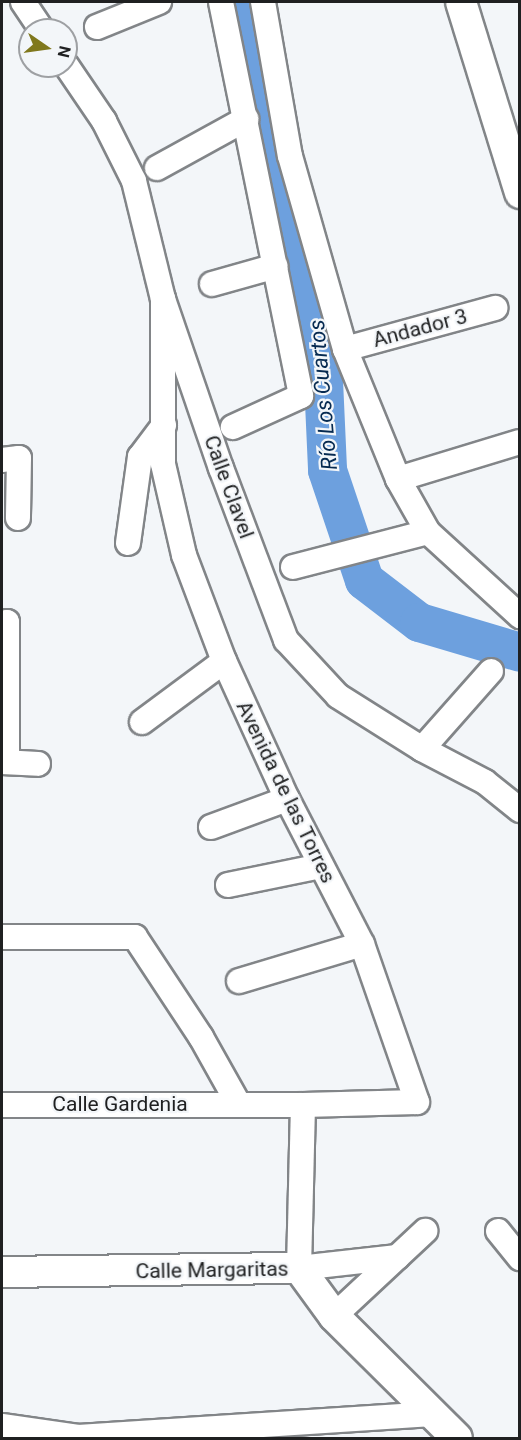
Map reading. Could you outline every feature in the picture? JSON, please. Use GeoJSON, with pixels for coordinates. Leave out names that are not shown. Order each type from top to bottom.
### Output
{"type":"FeatureCollection","features":[{"type":"Feature","properties":{"kind":"street"},"geometry":{"type":"LineString","coordinates":[[23,2],[34,18]]}},
{"type":"Feature","properties":{"kind":"street"},"geometry":{"type":"LineString","coordinates":[[97,27],[159,2]]}},
{"type":"Feature","properties":{"kind":"street"},"geometry":{"type":"LineString","coordinates":[[221,2],[302,396],[233,427]]}},
{"type":"Feature","properties":{"kind":"street"},"geometry":{"type":"LineString","coordinates":[[263,2],[290,156],[345,349],[398,479],[428,532],[516,610]]}},
{"type":"Feature","properties":{"kind":"street"},"geometry":{"type":"LineString","coordinates":[[461,2],[519,193]]}},
{"type":"Feature","properties":{"kind":"street","name":"Calle Clavel"},"geometry":{"type":"LineString","coordinates":[[75,78],[104,121],[134,181],[163,299],[221,468],[286,640],[338,696],[422,749],[485,782],[518,806]]}},
{"type":"Feature","properties":{"kind":"street"},"geometry":{"type":"LineString","coordinates":[[157,168],[246,119]]}},
{"type":"Feature","properties":{"kind":"street"},"geometry":{"type":"LineString","coordinates":[[212,284],[276,266]]}},
{"type":"Feature","properties":{"kind":"street","name":"Avenida de las Torres"},"geometry":{"type":"LineString","coordinates":[[163,299],[164,464],[184,555],[224,661],[287,800],[362,944],[417,1102],[303,1106],[238,1103]]}},
{"type":"Feature","properties":{"kind":"street","name":"Andador 3"},"geometry":{"type":"LineString","coordinates":[[345,349],[495,308]]}},
{"type":"Feature","properties":{"kind":"street"},"geometry":{"type":"LineString","coordinates":[[128,543],[140,457],[164,425]]}},
{"type":"Feature","properties":{"kind":"street"},"geometry":{"type":"LineString","coordinates":[[398,479],[519,442]]}},
{"type":"Feature","properties":{"kind":"street"},"geometry":{"type":"LineString","coordinates":[[10,459],[18,518]]}},
{"type":"Feature","properties":{"kind":"street"},"geometry":{"type":"LineString","coordinates":[[293,567],[389,544],[428,532]]}},
{"type":"Feature","properties":{"kind":"street"},"geometry":{"type":"LineString","coordinates":[[4,623],[4,762],[38,764]]}},
{"type":"Feature","properties":{"kind":"street"},"geometry":{"type":"LineString","coordinates":[[142,722],[224,661]]}},
{"type":"Feature","properties":{"kind":"street"},"geometry":{"type":"LineString","coordinates":[[422,749],[491,671]]}},
{"type":"Feature","properties":{"kind":"street"},"geometry":{"type":"LineString","coordinates":[[211,827],[287,800]]}},
{"type":"Feature","properties":{"kind":"street"},"geometry":{"type":"LineString","coordinates":[[228,885],[321,866]]}},
{"type":"Feature","properties":{"kind":"street"},"geometry":{"type":"LineString","coordinates":[[2,937],[135,937],[201,1037],[238,1103]]}},
{"type":"Feature","properties":{"kind":"street"},"geometry":{"type":"LineString","coordinates":[[239,981],[362,944]]}},
{"type":"Feature","properties":{"kind":"street","name":"Calle Gardenia"},"geometry":{"type":"LineString","coordinates":[[2,1105],[238,1103]]}},
{"type":"Feature","properties":{"kind":"street"},"geometry":{"type":"LineString","coordinates":[[303,1106],[299,1268],[397,1257]]}},
{"type":"Feature","properties":{"kind":"street"},"geometry":{"type":"LineString","coordinates":[[334,1316],[424,1231]]}},
{"type":"Feature","properties":{"kind":"street"},"geometry":{"type":"LineString","coordinates":[[498,1231],[519,1258]]}},
{"type":"Feature","properties":{"kind":"street","name":"Calle Margaritas"},"geometry":{"type":"LineString","coordinates":[[2,1272],[299,1268],[334,1316],[457,1438]]}},
{"type":"Feature","properties":{"kind":"street"},"geometry":{"type":"LineString","coordinates":[[2,1426],[79,1438],[432,1414]]}},
{"type":"Feature","properties":{"kind":"waterway","name":"Río Los Cuartos"},"geometry":{"type":"LineString","coordinates":[[247,2],[263,104],[321,336],[327,470],[364,580],[419,622],[520,652]]}}]}
